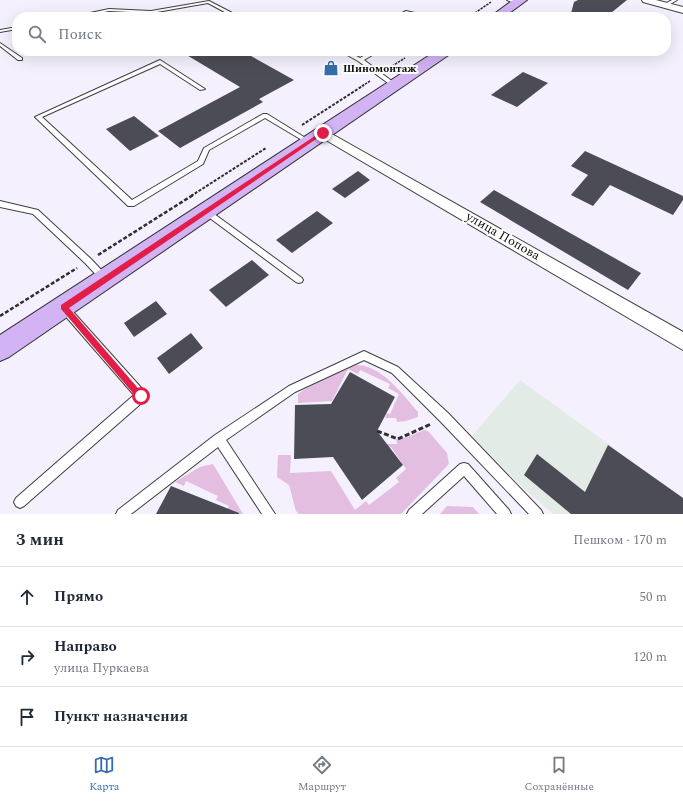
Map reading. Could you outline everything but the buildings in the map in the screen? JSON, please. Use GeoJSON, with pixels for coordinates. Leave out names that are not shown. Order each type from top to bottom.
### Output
{"type":"FeatureCollection","features":[{"type":"Feature","properties":{"kind":"main road"},"geometry":{"type":"LineString","coordinates":[[502,12],[516,1]]}},
{"type":"Feature","properties":{"kind":"main road"},"geometry":{"type":"LineString","coordinates":[[0,349],[316,137],[387,79],[435,56]]}},
{"type":"Feature","properties":{"kind":"street"},"geometry":{"type":"LineString","coordinates":[[646,0],[683,10]]}},
{"type":"Feature","properties":{"kind":"street","name":"улица Попова"},"geometry":{"type":"LineString","coordinates":[[316,137],[683,342]]}},
{"type":"Feature","properties":{"kind":"lane"},"geometry":{"type":"LineString","coordinates":[[665,5],[675,0]]}},
{"type":"Feature","properties":{"kind":"lane"},"geometry":{"type":"LineString","coordinates":[[99,12],[109,10],[151,12],[208,2],[228,12]]}},
{"type":"Feature","properties":{"kind":"lane"},"geometry":{"type":"LineString","coordinates":[[0,31],[12,29]]}},
{"type":"Feature","properties":{"kind":"lane"},"geometry":{"type":"LineString","coordinates":[[0,44],[12,53]]}},
{"type":"Feature","properties":{"kind":"lane"},"geometry":{"type":"LineString","coordinates":[[16,56],[20,59]]}},
{"type":"Feature","properties":{"kind":"lane"},"geometry":{"type":"LineString","coordinates":[[352,56],[387,79]]}},
{"type":"Feature","properties":{"kind":"lane"},"geometry":{"type":"LineString","coordinates":[[360,60],[367,56]]}},
{"type":"Feature","properties":{"kind":"lane"},"geometry":{"type":"LineString","coordinates":[[202,89],[160,62],[38,117],[131,204],[201,162],[206,149],[265,116],[292,132],[316,137]]}},
{"type":"Feature","properties":{"kind":"lane"},"geometry":{"type":"LineString","coordinates":[[0,204],[35,212],[88,261],[105,280]]}},
{"type":"Feature","properties":{"kind":"lane"},"geometry":{"type":"LineString","coordinates":[[206,211],[299,280]]}},
{"type":"Feature","properties":{"kind":"lane"},"geometry":{"type":"LineString","coordinates":[[20,502],[141,396],[64,307]]}},
{"type":"Feature","properties":{"kind":"lane"},"geometry":{"type":"LineString","coordinates":[[122,514],[219,439],[292,389],[364,355],[395,370],[444,417],[537,514]]}},
{"type":"Feature","properties":{"kind":"lane"},"geometry":{"type":"LineString","coordinates":[[219,439],[269,514]]}},
{"type":"Feature","properties":{"kind":"lane"},"geometry":{"type":"LineString","coordinates":[[413,514],[464,468],[505,514]]}},
{"type":"Feature","properties":{"kind":"path"},"geometry":{"type":"LineString","coordinates":[[477,12],[495,0]]}},
{"type":"Feature","properties":{"kind":"path"},"geometry":{"type":"LineString","coordinates":[[0,316],[292,132],[387,79],[409,56]]}},
{"type":"Feature","properties":{"kind":"path"},"geometry":{"type":"LineString","coordinates":[[377,430],[398,439],[420,430],[444,417]]}},
{"type":"Feature","properties":{"kind":"shaded area"},"geometry":{"type":"Polygon","coordinates":[[[352,365],[366,366],[383,375],[396,386],[418,412],[418,417],[397,422],[396,418],[385,418],[387,413],[390,414],[399,394],[388,388],[390,384],[360,370],[358,374],[348,369],[332,401],[298,403],[298,394],[306,388],[352,365]]]}},
{"type":"Feature","properties":{"kind":"shaded area"},"geometry":{"type":"Polygon","coordinates":[[[520,380],[683,498],[683,514],[553,514],[516,481],[472,436],[520,380]]]}},
{"type":"Feature","properties":{"kind":"shaded area"},"geometry":{"type":"Polygon","coordinates":[[[424,430],[428,431],[447,453],[449,464],[401,514],[299,514],[296,511],[289,485],[277,477],[278,455],[291,455],[290,473],[331,471],[355,510],[366,501],[369,505],[399,482],[396,478],[406,469],[391,447],[388,448],[385,444],[397,444],[396,439],[408,437],[424,430]]]}},
{"type":"Feature","properties":{"kind":"shaded area"},"geometry":{"type":"Polygon","coordinates":[[[213,464],[243,514],[225,514],[229,506],[216,500],[218,496],[186,481],[184,486],[175,482],[200,467],[213,464]]]}},
{"type":"Feature","properties":{"kind":"shaded area"},"geometry":{"type":"Polygon","coordinates":[[[447,506],[473,507],[479,514],[440,514],[447,506]]]}},
{"type":"Feature","properties":{"kind":"place","name":"Шиномонтаж"},"geometry":{"type":"Point","coordinates":[331,68]}},
{"type":"Feature","properties":{"kind":"route"},"geometry":{"type":"LineString","coordinates":[[141,396],[64,307],[323,133]]}}]}
